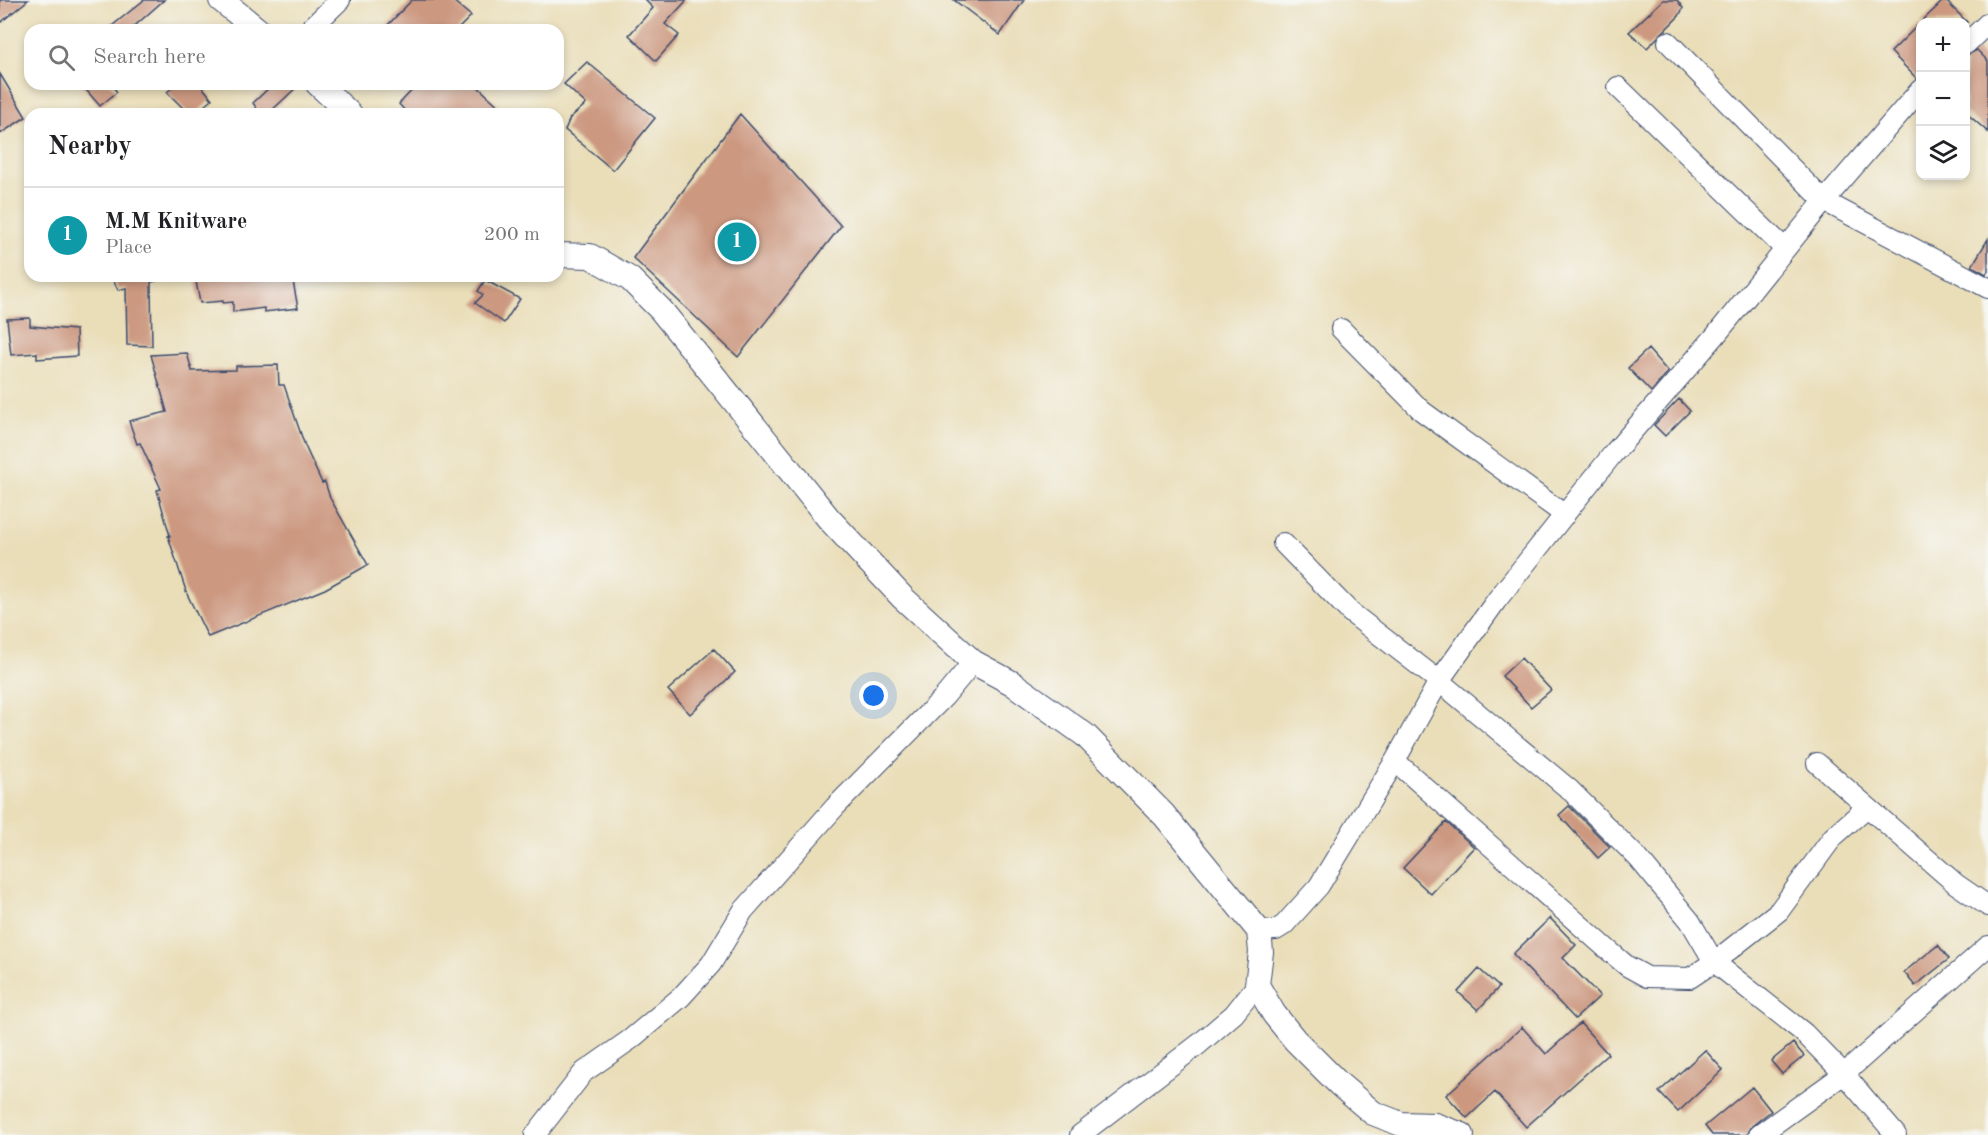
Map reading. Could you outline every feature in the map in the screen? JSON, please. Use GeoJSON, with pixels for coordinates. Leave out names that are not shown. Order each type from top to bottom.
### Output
{"type":"FeatureCollection","features":[{"type":"Feature","properties":{"kind":"street"},"geometry":{"type":"LineString","coordinates":[[221,0],[251,24]]}},
{"type":"Feature","properties":{"kind":"street"},"geometry":{"type":"LineString","coordinates":[[315,24],[340,0]]}},
{"type":"Feature","properties":{"kind":"street"},"geometry":{"type":"LineString","coordinates":[[1970,39],[1988,23]]}},
{"type":"Feature","properties":{"kind":"street"},"geometry":{"type":"LineString","coordinates":[[1668,42],[1824,201],[1988,288]]}},
{"type":"Feature","properties":{"kind":"street"},"geometry":{"type":"LineString","coordinates":[[1617,87],[1785,249]]}},
{"type":"Feature","properties":{"kind":"street"},"geometry":{"type":"LineString","coordinates":[[325,90],[344,108]]}},
{"type":"Feature","properties":{"kind":"street"},"geometry":{"type":"LineString","coordinates":[[1259,931],[1276,930],[1284,925],[1319,886],[1395,761],[1439,681],[1496,601],[1612,455],[1716,335],[1824,201],[1916,95]]}},
{"type":"Feature","properties":{"kind":"street"},"geometry":{"type":"LineString","coordinates":[[564,255],[590,256],[630,279],[661,310],[829,519],[903,598],[973,662],[1012,682],[1085,735],[1164,815],[1259,931],[1262,952],[1257,985],[1233,1014],[1199,1044],[1080,1135]]}},
{"type":"Feature","properties":{"kind":"street"},"geometry":{"type":"LineString","coordinates":[[1341,329],[1422,411],[1565,515]]}},
{"type":"Feature","properties":{"kind":"street"},"geometry":{"type":"LineString","coordinates":[[1283,543],[1350,612],[1439,681],[1570,790],[1638,858],[1690,921],[1714,962],[1804,1033],[1844,1074],[1896,1135]]}},
{"type":"Feature","properties":{"kind":"street"},"geometry":{"type":"LineString","coordinates":[[535,1135],[584,1072],[631,1039],[681,997],[711,964],[743,911],[836,807],[944,697],[973,662]]}},
{"type":"Feature","properties":{"kind":"street"},"geometry":{"type":"LineString","coordinates":[[1395,761],[1434,798],[1523,873],[1627,966],[1647,977],[1690,978],[1714,962],[1779,911],[1833,837],[1867,807]]}},
{"type":"Feature","properties":{"kind":"street"},"geometry":{"type":"LineString","coordinates":[[1817,763],[1956,884],[1988,906]]}},
{"type":"Feature","properties":{"kind":"street"},"geometry":{"type":"LineString","coordinates":[[1759,1135],[1844,1074],[1988,946]]}},
{"type":"Feature","properties":{"kind":"street"},"geometry":{"type":"LineString","coordinates":[[1257,985],[1274,1014],[1295,1040],[1340,1085],[1373,1113],[1401,1124],[1435,1125],[1462,1135]]}},
{"type":"Feature","properties":{"kind":"building"},"geometry":{"type":"Polygon","coordinates":[[[0,0],[28,0],[0,23],[0,0]]]}},
{"type":"Feature","properties":{"kind":"building"},"geometry":{"type":"Polygon","coordinates":[[[144,0],[164,0],[137,24],[114,24],[144,0]]]}},
{"type":"Feature","properties":{"kind":"building"},"geometry":{"type":"Polygon","coordinates":[[[412,0],[452,0],[471,16],[463,24],[389,24],[412,0]]]}},
{"type":"Feature","properties":{"kind":"building"},"geometry":{"type":"Polygon","coordinates":[[[645,0],[687,0],[665,24],[679,35],[656,61],[629,35],[653,8],[645,0]]]}},
{"type":"Feature","properties":{"kind":"building"},"geometry":{"type":"Polygon","coordinates":[[[954,0],[1024,0],[1000,35],[954,0]]]}},
{"type":"Feature","properties":{"kind":"building"},"geometry":{"type":"Polygon","coordinates":[[[1663,0],[1677,0],[1683,8],[1679,16],[1647,48],[1629,32],[1663,0]]]}},
{"type":"Feature","properties":{"kind":"building"},"geometry":{"type":"Polygon","coordinates":[[[1942,2],[1947,2],[1963,18],[1925,18],[1942,2]]]}},
{"type":"Feature","properties":{"kind":"building"},"geometry":{"type":"Polygon","coordinates":[[[1916,27],[1916,78],[1891,52],[1916,27]]]}},
{"type":"Feature","properties":{"kind":"building"},"geometry":{"type":"Polygon","coordinates":[[[1977,50],[1988,61],[1988,132],[1970,116],[1970,54],[1977,50]]]}},
{"type":"Feature","properties":{"kind":"building"},"geometry":{"type":"Polygon","coordinates":[[[587,62],[655,118],[613,170],[565,130],[570,118],[586,104],[564,84],[587,62]]]}},
{"type":"Feature","properties":{"kind":"building"},"geometry":{"type":"Polygon","coordinates":[[[0,74],[24,114],[24,118],[0,134],[0,74]]]}},
{"type":"Feature","properties":{"kind":"building"},"geometry":{"type":"Polygon","coordinates":[[[86,90],[116,90],[117,92],[100,106],[86,90]]]}},
{"type":"Feature","properties":{"kind":"building"},"geometry":{"type":"Polygon","coordinates":[[[170,90],[205,90],[212,99],[202,108],[183,108],[167,92],[170,90]]]}},
{"type":"Feature","properties":{"kind":"building"},"geometry":{"type":"Polygon","coordinates":[[[267,90],[294,90],[274,108],[257,108],[253,103],[267,90]]]}},
{"type":"Feature","properties":{"kind":"building"},"geometry":{"type":"Polygon","coordinates":[[[412,90],[481,90],[501,108],[403,108],[399,104],[412,90]]]}},
{"type":"Feature","properties":{"kind":"building"},"geometry":{"type":"Polygon","coordinates":[[[740,114],[841,226],[738,357],[633,258],[740,114]]]}},
{"type":"Feature","properties":{"kind":"building"},"geometry":{"type":"Polygon","coordinates":[[[1988,239],[1988,271],[1986,274],[1972,266],[1988,239]]]}},
{"type":"Feature","properties":{"kind":"building"},"geometry":{"type":"Polygon","coordinates":[[[114,282],[151,282],[152,346],[127,345],[126,288],[118,290],[114,282]]]}},
{"type":"Feature","properties":{"kind":"building"},"geometry":{"type":"Polygon","coordinates":[[[196,282],[293,282],[298,308],[264,312],[264,308],[233,312],[233,302],[200,303],[196,282]]]}},
{"type":"Feature","properties":{"kind":"building"},"geometry":{"type":"Polygon","coordinates":[[[484,282],[489,282],[520,299],[504,323],[475,303],[483,295],[478,291],[484,282]]]}},
{"type":"Feature","properties":{"kind":"building"},"geometry":{"type":"Polygon","coordinates":[[[30,318],[30,326],[76,330],[77,356],[37,359],[37,353],[11,355],[7,319],[30,318]]]}},
{"type":"Feature","properties":{"kind":"building"},"geometry":{"type":"Polygon","coordinates":[[[1648,349],[1668,372],[1651,392],[1628,368],[1648,349]]]}},
{"type":"Feature","properties":{"kind":"building"},"geometry":{"type":"Polygon","coordinates":[[[187,353],[192,371],[236,370],[236,366],[278,365],[279,385],[284,385],[305,446],[322,483],[325,482],[330,498],[368,565],[325,589],[208,637],[187,594],[168,536],[170,536],[157,490],[161,489],[140,443],[137,444],[129,421],[167,412],[151,355],[187,353]]]}},
{"type":"Feature","properties":{"kind":"building"},"geometry":{"type":"Polygon","coordinates":[[[1679,399],[1690,411],[1665,436],[1654,425],[1679,399]]]}},
{"type":"Feature","properties":{"kind":"building"},"geometry":{"type":"Polygon","coordinates":[[[714,649],[735,672],[690,714],[668,690],[714,649]]]}},
{"type":"Feature","properties":{"kind":"building"},"geometry":{"type":"Polygon","coordinates":[[[1521,658],[1551,690],[1531,707],[1502,676],[1521,658]]]}},
{"type":"Feature","properties":{"kind":"building"},"geometry":{"type":"Polygon","coordinates":[[[1569,806],[1610,847],[1598,858],[1559,815],[1569,806]]]}},
{"type":"Feature","properties":{"kind":"building"},"geometry":{"type":"Polygon","coordinates":[[[1446,822],[1474,847],[1431,894],[1403,868],[1446,822]]]}},
{"type":"Feature","properties":{"kind":"building"},"geometry":{"type":"Polygon","coordinates":[[[1550,918],[1576,945],[1563,958],[1600,996],[1575,1019],[1513,954],[1550,918]]]}},
{"type":"Feature","properties":{"kind":"building"},"geometry":{"type":"Polygon","coordinates":[[[1938,945],[1949,959],[1915,986],[1904,972],[1938,945]]]}},
{"type":"Feature","properties":{"kind":"building"},"geometry":{"type":"Polygon","coordinates":[[[1479,969],[1499,987],[1478,1010],[1458,992],[1479,969]]]}},
{"type":"Feature","properties":{"kind":"building"},"geometry":{"type":"Polygon","coordinates":[[[1580,1023],[1608,1054],[1526,1127],[1495,1092],[1467,1118],[1446,1095],[1522,1027],[1546,1054],[1580,1023]]]}},
{"type":"Feature","properties":{"kind":"building"},"geometry":{"type":"Polygon","coordinates":[[[1793,1043],[1804,1056],[1782,1074],[1771,1061],[1793,1043]]]}},
{"type":"Feature","properties":{"kind":"building"},"geometry":{"type":"Polygon","coordinates":[[[1705,1050],[1723,1070],[1678,1112],[1659,1092],[1705,1050]]]}},
{"type":"Feature","properties":{"kind":"building"},"geometry":{"type":"Polygon","coordinates":[[[1752,1087],[1771,1111],[1752,1126],[1747,1135],[1712,1135],[1705,1126],[1752,1087]]]}},
{"type":"Feature","properties":{"kind":"place","name":"M.M Knitware"},"geometry":{"type":"Point","coordinates":[737,242]}}]}
